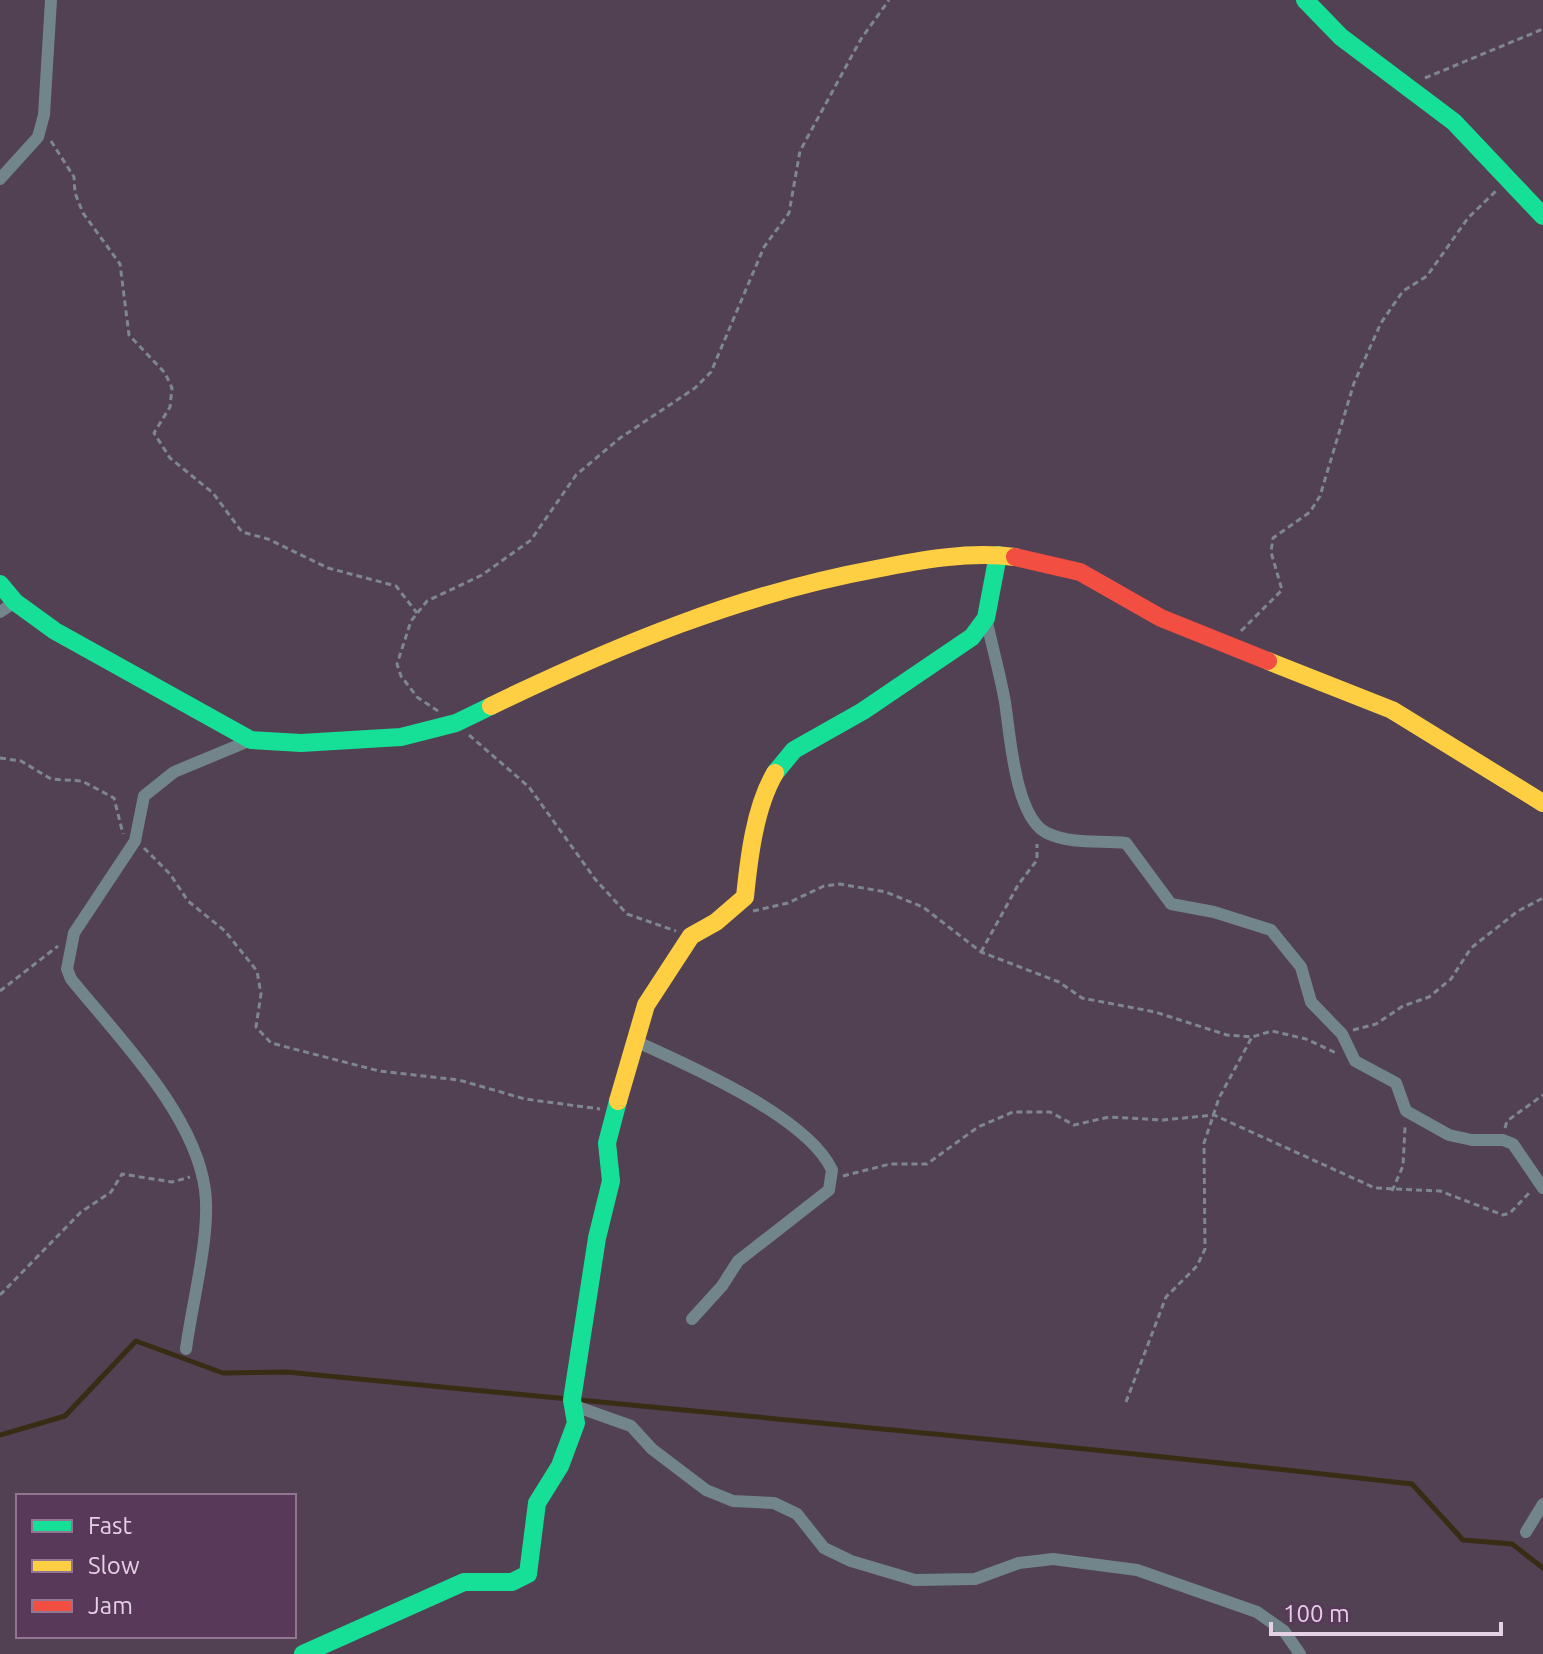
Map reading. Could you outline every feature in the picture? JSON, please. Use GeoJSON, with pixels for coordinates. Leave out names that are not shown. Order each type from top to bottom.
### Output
{"type":"FeatureCollection","features":[{"type":"Feature","properties":{"kind":"street"},"geometry":{"type":"LineString","coordinates":[[0,179],[33,145],[42,122],[51,0]]}},
{"type":"Feature","properties":{"kind":"street"},"geometry":{"type":"LineString","coordinates":[[1305,0],[1341,37],[1454,122],[1543,216]]}},
{"type":"Feature","properties":{"kind":"street"},"geometry":{"type":"LineString","coordinates":[[303,1654],[464,1582],[512,1582],[526,1578],[537,1503],[572,1440],[577,1419],[572,1405],[597,1238],[611,1181],[607,1143],[633,1040],[646,1005],[691,936],[733,909],[745,897],[748,865],[768,785],[778,768],[794,750],[961,648],[979,631],[986,618],[998,555]]}},
{"type":"Feature","properties":{"kind":"street"},"geometry":{"type":"LineString","coordinates":[[0,584],[8,607],[251,740],[301,743],[401,737],[456,723],[574,666],[718,610],[816,580],[885,565],[998,555],[1041,561],[1080,572],[1161,618],[1392,710],[1543,803]]}},
{"type":"Feature","properties":{"kind":"street"},"geometry":{"type":"LineString","coordinates":[[986,618],[1005,702],[1010,749],[1034,824],[1047,833],[1080,842],[1126,843],[1171,904],[1214,912],[1271,930],[1301,967],[1311,1002],[1342,1034],[1355,1061],[1396,1083],[1406,1111],[1449,1135],[1472,1140],[1503,1140],[1518,1148],[1541,1186]]}},
{"type":"Feature","properties":{"kind":"street"},"geometry":{"type":"LineString","coordinates":[[186,1349],[206,1217],[201,1173],[187,1130],[174,1109],[71,979],[67,969],[74,933],[135,841],[141,804],[157,785],[174,772],[251,740]]}},
{"type":"Feature","properties":{"kind":"street"},"geometry":{"type":"LineString","coordinates":[[633,1040],[754,1099],[798,1132],[831,1165],[833,1178],[829,1190],[738,1261],[722,1286],[692,1319]]}},
{"type":"Feature","properties":{"kind":"street"},"geometry":{"type":"LineString","coordinates":[[572,1405],[631,1426],[652,1449],[706,1490],[733,1501],[774,1503],[797,1514],[824,1548],[851,1561],[915,1580],[975,1579],[1019,1563],[1053,1559],[1137,1570],[1257,1612],[1284,1631],[1300,1654]]}},
{"type":"Feature","properties":{"kind":"street"},"geometry":{"type":"LineString","coordinates":[[1526,1532],[1543,1504]]}},
{"type":"Feature","properties":{"kind":"path"},"geometry":{"type":"LineString","coordinates":[[691,936],[627,914],[595,879],[529,787],[456,723],[417,697],[401,676],[397,664],[417,613],[427,601],[482,575],[531,540],[576,475],[620,438],[695,388],[711,372],[764,247],[789,213],[800,151],[861,39],[889,0]]}},
{"type":"Feature","properties":{"kind":"path"},"geometry":{"type":"LineString","coordinates":[[1407,86],[1543,29]]}},
{"type":"Feature","properties":{"kind":"path"},"geometry":{"type":"LineString","coordinates":[[42,122],[63,165],[74,177],[75,193],[83,213],[120,264],[129,335],[165,373],[172,388],[170,407],[154,433],[170,458],[213,493],[242,532],[268,539],[351,576],[396,586],[417,613]]}},
{"type":"Feature","properties":{"kind":"path"},"geometry":{"type":"LineString","coordinates":[[1227,644],[1282,590],[1271,552],[1273,538],[1310,512],[1320,496],[1354,383],[1381,323],[1403,291],[1427,276],[1468,218],[1509,179]]}},
{"type":"Feature","properties":{"kind":"path"},"geometry":{"type":"LineString","coordinates":[[0,758],[21,761],[51,779],[82,781],[114,798],[126,853]]}},
{"type":"Feature","properties":{"kind":"path"},"geometry":{"type":"LineString","coordinates":[[981,952],[1018,885],[1037,860],[1034,824]]}},
{"type":"Feature","properties":{"kind":"path"},"geometry":{"type":"LineString","coordinates":[[135,841],[157,858],[188,901],[225,931],[257,971],[261,994],[256,1027],[271,1043],[379,1071],[459,1080],[525,1099],[616,1111]]}},
{"type":"Feature","properties":{"kind":"path"},"geometry":{"type":"LineString","coordinates":[[733,909],[767,909],[824,886],[860,886],[897,895],[923,907],[981,952],[1059,982],[1082,998],[1155,1012],[1210,1032],[1252,1037],[1272,1031],[1306,1039],[1355,1061]]}},
{"type":"Feature","properties":{"kind":"path"},"geometry":{"type":"LineString","coordinates":[[1342,1034],[1376,1024],[1403,1006],[1429,997],[1451,979],[1471,948],[1518,911],[1543,898]]}},
{"type":"Feature","properties":{"kind":"path"},"geometry":{"type":"LineString","coordinates":[[0,991],[74,933]]}},
{"type":"Feature","properties":{"kind":"path"},"geometry":{"type":"LineString","coordinates":[[1126,1402],[1166,1297],[1197,1266],[1205,1249],[1204,1143],[1214,1115],[1252,1037]]}},
{"type":"Feature","properties":{"kind":"path"},"geometry":{"type":"LineString","coordinates":[[1503,1140],[1507,1121],[1543,1095]]}},
{"type":"Feature","properties":{"kind":"path"},"geometry":{"type":"LineString","coordinates":[[1392,1191],[1403,1166],[1406,1111]]}},
{"type":"Feature","properties":{"kind":"path"},"geometry":{"type":"LineString","coordinates":[[833,1178],[890,1164],[927,1164],[978,1127],[1013,1112],[1050,1112],[1074,1125],[1109,1117],[1174,1120],[1214,1115],[1367,1185],[1392,1191],[1440,1191],[1503,1215],[1510,1213],[1541,1186]]}},
{"type":"Feature","properties":{"kind":"path"},"geometry":{"type":"LineString","coordinates":[[0,1295],[19,1272],[81,1212],[111,1192],[122,1174],[172,1182],[201,1173]]}},
{"type":"Feature","properties":{"kind":"waterway"},"geometry":{"type":"LineString","coordinates":[[0,1435],[65,1416],[136,1341],[223,1373],[287,1372],[990,1439],[1412,1484],[1463,1540],[1512,1544],[1543,1568]]}},
{"type":"Feature","properties":{"kind":"traffic: fast"},"geometry":{"type":"LineString","coordinates":[[1305,0],[1341,37],[1454,122],[1543,216]]}},
{"type":"Feature","properties":{"kind":"traffic: fast"},"geometry":{"type":"LineString","coordinates":[[775,773],[794,750],[863,711],[972,637],[986,618],[998,555]]}},
{"type":"Feature","properties":{"kind":"traffic: fast"},"geometry":{"type":"LineString","coordinates":[[0,584],[15,602],[55,631],[251,740],[301,743],[401,737],[456,723],[491,706]]}},
{"type":"Feature","properties":{"kind":"traffic: fast"},"geometry":{"type":"LineString","coordinates":[[303,1654],[464,1582],[512,1582],[528,1574],[537,1503],[560,1466],[576,1423],[572,1400],[597,1238],[611,1181],[607,1143],[618,1101]]}},
{"type":"Feature","properties":{"kind":"traffic: slow"},"geometry":{"type":"LineString","coordinates":[[491,706],[631,643],[776,593],[927,560],[980,555],[1015,557]]}},
{"type":"Feature","properties":{"kind":"traffic: slow"},"geometry":{"type":"LineString","coordinates":[[1268,661],[1392,710],[1543,803]]}},
{"type":"Feature","properties":{"kind":"traffic: slow"},"geometry":{"type":"LineString","coordinates":[[618,1101],[646,1005],[691,936],[716,922],[745,897],[758,817],[775,773]]}},
{"type":"Feature","properties":{"kind":"traffic: jam"},"geometry":{"type":"LineString","coordinates":[[1015,557],[1080,572],[1161,618],[1268,661]]}}]}
